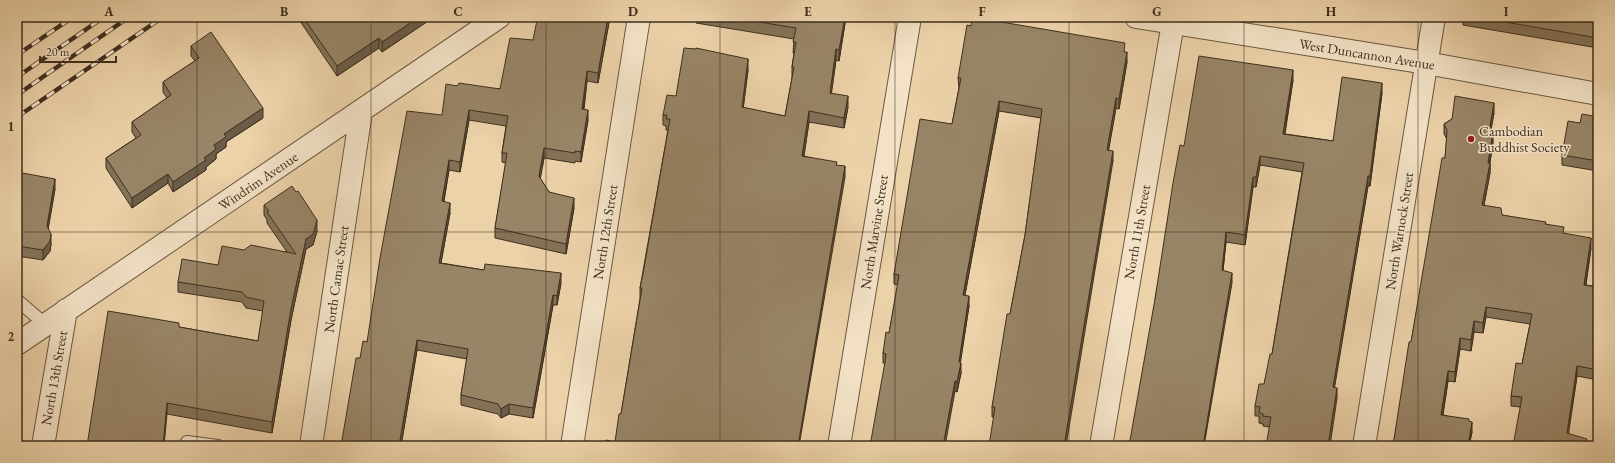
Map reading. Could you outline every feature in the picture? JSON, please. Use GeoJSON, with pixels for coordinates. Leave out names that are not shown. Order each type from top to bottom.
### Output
{"type":"FeatureCollection","features":[{"type":"Feature","properties":{"kind":"street","name":"Windrim Avenue"},"geometry":{"type":"LineString","coordinates":[[17,344],[499,17]]}},
{"type":"Feature","properties":{"kind":"street","name":"North 12th Street"},"geometry":{"type":"LineString","coordinates":[[572,446],[638,17]]}},
{"type":"Feature","properties":{"kind":"street","name":"North Marvine Street"},"geometry":{"type":"LineString","coordinates":[[839,446],[910,17]]}},
{"type":"Feature","properties":{"kind":"street","name":"West Duncannon Avenue"},"geometry":{"type":"LineString","coordinates":[[1136,17],[1173,20],[1598,94]]}},
{"type":"Feature","properties":{"kind":"street","name":"North Warnock Street"},"geometry":{"type":"LineString","coordinates":[[1364,446],[1434,17]]}},
{"type":"Feature","properties":{"kind":"street","name":"North 11th Street"},"geometry":{"type":"LineString","coordinates":[[1101,446],[1173,20]]}},
{"type":"Feature","properties":{"kind":"street","name":"North Camac Street"},"geometry":{"type":"LineString","coordinates":[[311,446],[361,112]]}},
{"type":"Feature","properties":{"kind":"street","name":"North 13th Street"},"geometry":{"type":"LineString","coordinates":[[43,446],[66,310]]}},
{"type":"Feature","properties":{"kind":"lane"},"geometry":{"type":"LineString","coordinates":[[17,300],[46,325]]}},
{"type":"Feature","properties":{"kind":"lane"},"geometry":{"type":"LineString","coordinates":[[187,442],[218,446]]}},
{"type":"Feature","properties":{"kind":"building"},"geometry":{"type":"Polygon","coordinates":[[[303,17],[419,17],[382,42],[379,38],[337,66],[303,17]]]}},
{"type":"Feature","properties":{"kind":"building"},"geometry":{"type":"Polygon","coordinates":[[[557,17],[608,17],[598,73],[587,71],[582,109],[588,110],[581,152],[575,151],[575,153],[544,148],[539,176],[549,192],[574,198],[566,244],[495,228],[507,153],[502,153],[508,116],[469,110],[460,162],[449,160],[442,201],[450,203],[439,263],[484,270],[485,264],[561,273],[557,296],[553,295],[533,408],[509,404],[501,409],[498,404],[461,395],[468,349],[417,340],[399,446],[341,446],[356,358],[360,358],[363,341],[367,342],[380,258],[407,111],[442,115],[446,84],[457,86],[459,83],[500,89],[510,38],[533,40],[537,20],[556,22],[557,17]]]}},
{"type":"Feature","properties":{"kind":"building"},"geometry":{"type":"Polygon","coordinates":[[[728,17],[845,17],[839,50],[836,49],[830,93],[848,96],[844,118],[809,111],[802,156],[837,162],[836,165],[845,166],[798,446],[605,446],[606,440],[615,442],[619,414],[621,414],[642,288],[640,288],[670,119],[666,119],[667,115],[663,115],[667,95],[676,96],[684,48],[696,48],[748,59],[742,107],[785,116],[794,67],[792,67],[796,42],[793,42],[796,28],[728,17]]]}},
{"type":"Feature","properties":{"kind":"building"},"geometry":{"type":"Polygon","coordinates":[[[972,17],[1125,43],[1124,52],[1127,52],[1119,99],[1116,98],[1107,150],[1113,151],[1064,446],[989,446],[995,407],[992,407],[1007,314],[1010,314],[1025,235],[1042,109],[999,101],[963,295],[969,296],[959,362],[961,363],[957,382],[955,381],[943,446],[870,446],[885,362],[886,354],[883,353],[886,332],[889,333],[899,275],[894,274],[920,119],[952,124],[961,78],[958,78],[967,25],[971,26],[972,17]]]}},
{"type":"Feature","properties":{"kind":"building"},"geometry":{"type":"Polygon","coordinates":[[[1476,17],[1598,17],[1598,38],[1476,17]]]}},
{"type":"Feature","properties":{"kind":"building"},"geometry":{"type":"Polygon","coordinates":[[[211,32],[263,108],[224,134],[226,137],[214,145],[216,149],[204,158],[206,160],[173,182],[168,174],[132,198],[106,158],[141,135],[132,122],[171,95],[163,82],[199,58],[191,46],[211,32]]]}},
{"type":"Feature","properties":{"kind":"building"},"geometry":{"type":"Polygon","coordinates":[[[1199,56],[1293,70],[1283,134],[1333,141],[1342,77],[1382,83],[1370,176],[1368,176],[1333,387],[1337,388],[1328,446],[1266,446],[1271,417],[1263,416],[1263,414],[1259,413],[1260,407],[1255,406],[1259,384],[1264,384],[1270,354],[1272,354],[1304,163],[1260,156],[1256,177],[1253,177],[1245,235],[1226,232],[1222,270],[1232,273],[1203,446],[1129,446],[1155,299],[1173,183],[1180,145],[1184,146],[1199,56]]]}},
{"type":"Feature","properties":{"kind":"building"},"geometry":{"type":"Polygon","coordinates":[[[1455,96],[1494,103],[1490,126],[1493,131],[1488,163],[1490,163],[1482,205],[1501,208],[1502,215],[1546,222],[1545,224],[1564,227],[1563,233],[1591,238],[1584,285],[1598,287],[1598,370],[1577,366],[1567,433],[1587,439],[1585,446],[1513,446],[1522,397],[1511,396],[1516,363],[1522,364],[1532,314],[1486,307],[1483,323],[1474,321],[1471,340],[1460,338],[1455,372],[1448,371],[1441,415],[1469,419],[1469,421],[1472,422],[1468,446],[1393,446],[1409,342],[1411,342],[1442,158],[1445,158],[1447,130],[1444,124],[1452,119],[1455,96]]]}},
{"type":"Feature","properties":{"kind":"building"},"geometry":{"type":"Polygon","coordinates":[[[1582,114],[1598,117],[1598,161],[1562,155],[1568,121],[1580,123],[1582,114]]]}},
{"type":"Feature","properties":{"kind":"building"},"geometry":{"type":"Polygon","coordinates":[[[17,172],[55,179],[47,226],[51,234],[50,241],[43,250],[17,246],[17,172]]]}},
{"type":"Feature","properties":{"kind":"building"},"geometry":{"type":"Polygon","coordinates":[[[292,186],[296,192],[298,191],[317,220],[313,234],[306,239],[291,309],[272,422],[167,403],[163,446],[87,446],[108,311],[179,323],[179,327],[258,341],[264,301],[246,297],[242,292],[178,282],[182,259],[218,265],[222,246],[244,250],[251,245],[296,254],[267,212],[269,211],[264,205],[292,186]]]}},
{"type":"Feature","properties":{"kind":"railway"},"geometry":{"type":"LineString","coordinates":[[17,55],[73,17]]}},
{"type":"Feature","properties":{"kind":"railway"},"geometry":{"type":"LineString","coordinates":[[17,77],[104,17]]}},
{"type":"Feature","properties":{"kind":"railway"},"geometry":{"type":"LineString","coordinates":[[17,95],[129,17]]}},
{"type":"Feature","properties":{"kind":"railway"},"geometry":{"type":"LineString","coordinates":[[17,117],[163,17]]}},
{"type":"Feature","properties":{"kind":"place","name":"Cambodian Buddhist Society"},"geometry":{"type":"Point","coordinates":[1471,139]}}]}
